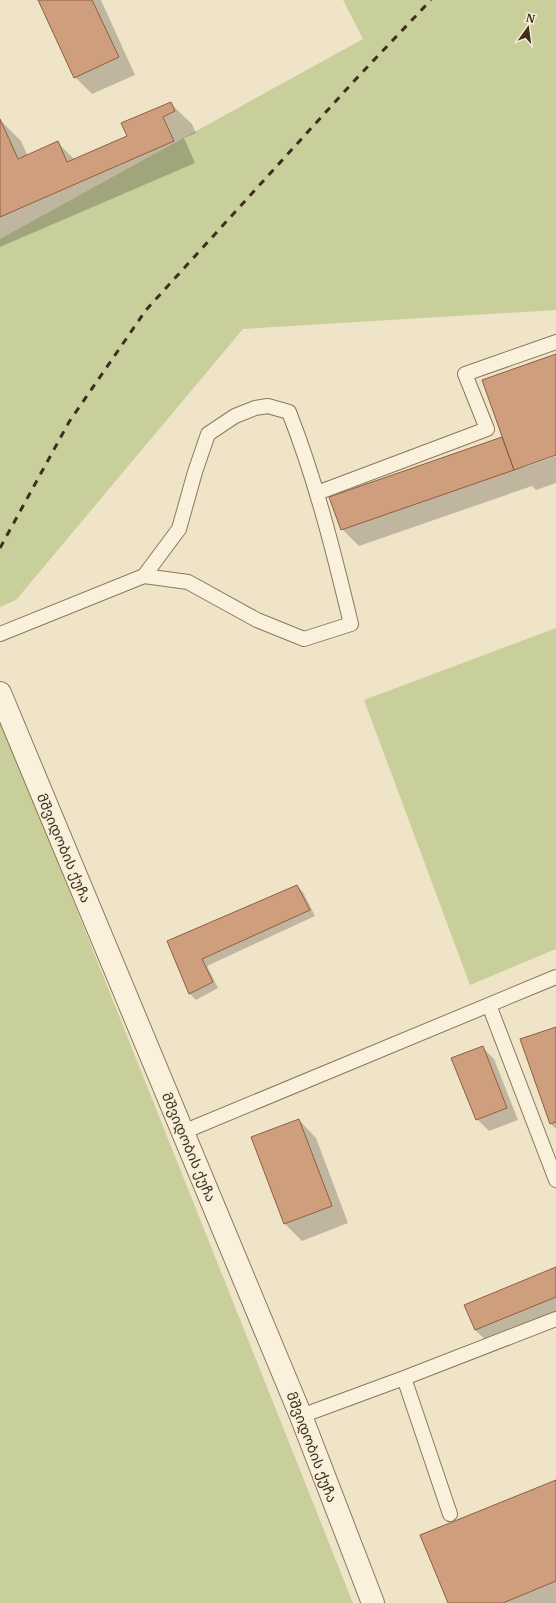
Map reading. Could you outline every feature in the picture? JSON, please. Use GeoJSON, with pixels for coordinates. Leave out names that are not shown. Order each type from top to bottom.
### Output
{"type":"FeatureCollection","features":[{"type":"Feature","properties":{"kind":"street","name":"მშვიდობის ქუჩა"},"geometry":{"type":"LineString","coordinates":[[0,693],[301,1416],[373,1603]]}},
{"type":"Feature","properties":{"kind":"lane"},"geometry":{"type":"LineString","coordinates":[[317,493],[487,429],[465,374],[556,342]]}},
{"type":"Feature","properties":{"kind":"lane"},"geometry":{"type":"LineString","coordinates":[[0,634],[144,576],[188,582],[257,620],[304,639],[351,624],[328,528],[301,443],[289,412],[268,406],[255,408],[235,416],[208,434],[195,472],[179,529],[144,576]]}},
{"type":"Feature","properties":{"kind":"lane"},"geometry":{"type":"LineString","coordinates":[[183,1132],[556,977]]}},
{"type":"Feature","properties":{"kind":"lane"},"geometry":{"type":"LineString","coordinates":[[488,1005],[556,1180]]}},
{"type":"Feature","properties":{"kind":"lane"},"geometry":{"type":"LineString","coordinates":[[301,1416],[556,1319]]}},
{"type":"Feature","properties":{"kind":"lane"},"geometry":{"type":"LineString","coordinates":[[404,1378],[450,1514]]}},
{"type":"Feature","properties":{"kind":"green space"},"geometry":{"type":"Polygon","coordinates":[[[343,0],[556,0],[556,310],[243,329],[16,600],[0,607],[0,239],[363,39],[343,0]]]}},
{"type":"Feature","properties":{"kind":"green space"},"geometry":{"type":"Polygon","coordinates":[[[556,628],[556,949],[470,985],[364,700],[556,628]]]}},
{"type":"Feature","properties":{"kind":"green space"},"geometry":{"type":"Polygon","coordinates":[[[0,717],[353,1603],[0,1603],[0,717]]]}},
{"type":"Feature","properties":{"kind":"building"},"geometry":{"type":"Polygon","coordinates":[[[38,0],[92,0],[119,57],[74,78],[38,0]]]}},
{"type":"Feature","properties":{"kind":"building"},"geometry":{"type":"Polygon","coordinates":[[[171,102],[175,111],[163,117],[174,141],[0,217],[0,119],[18,159],[58,141],[67,162],[127,136],[121,123],[171,102]]]}},
{"type":"Feature","properties":{"kind":"building"},"geometry":{"type":"Polygon","coordinates":[[[556,354],[556,455],[514,470],[482,380],[556,354]]]}},
{"type":"Feature","properties":{"kind":"building"},"geometry":{"type":"Polygon","coordinates":[[[502,437],[514,470],[341,530],[329,497],[502,437]]]}},
{"type":"Feature","properties":{"kind":"building"},"geometry":{"type":"Polygon","coordinates":[[[297,885],[310,910],[202,959],[213,982],[189,994],[167,941],[297,885]]]}},
{"type":"Feature","properties":{"kind":"building"},"geometry":{"type":"Polygon","coordinates":[[[556,1027],[556,1122],[550,1124],[520,1039],[556,1027]]]}},
{"type":"Feature","properties":{"kind":"building"},"geometry":{"type":"Polygon","coordinates":[[[483,1046],[507,1108],[476,1120],[451,1058],[483,1046]]]}},
{"type":"Feature","properties":{"kind":"building"},"geometry":{"type":"Polygon","coordinates":[[[299,1119],[332,1206],[284,1224],[251,1137],[299,1119]]]}},
{"type":"Feature","properties":{"kind":"building"},"geometry":{"type":"Polygon","coordinates":[[[556,1267],[556,1297],[475,1330],[464,1305],[556,1267]]]}},
{"type":"Feature","properties":{"kind":"building"},"geometry":{"type":"Polygon","coordinates":[[[556,1480],[556,1581],[503,1603],[448,1603],[420,1535],[556,1480]]]}},
{"type":"Feature","properties":{"kind":"railway"},"geometry":{"type":"LineString","coordinates":[[0,548],[69,422],[146,310],[355,80],[431,0]]}}]}
